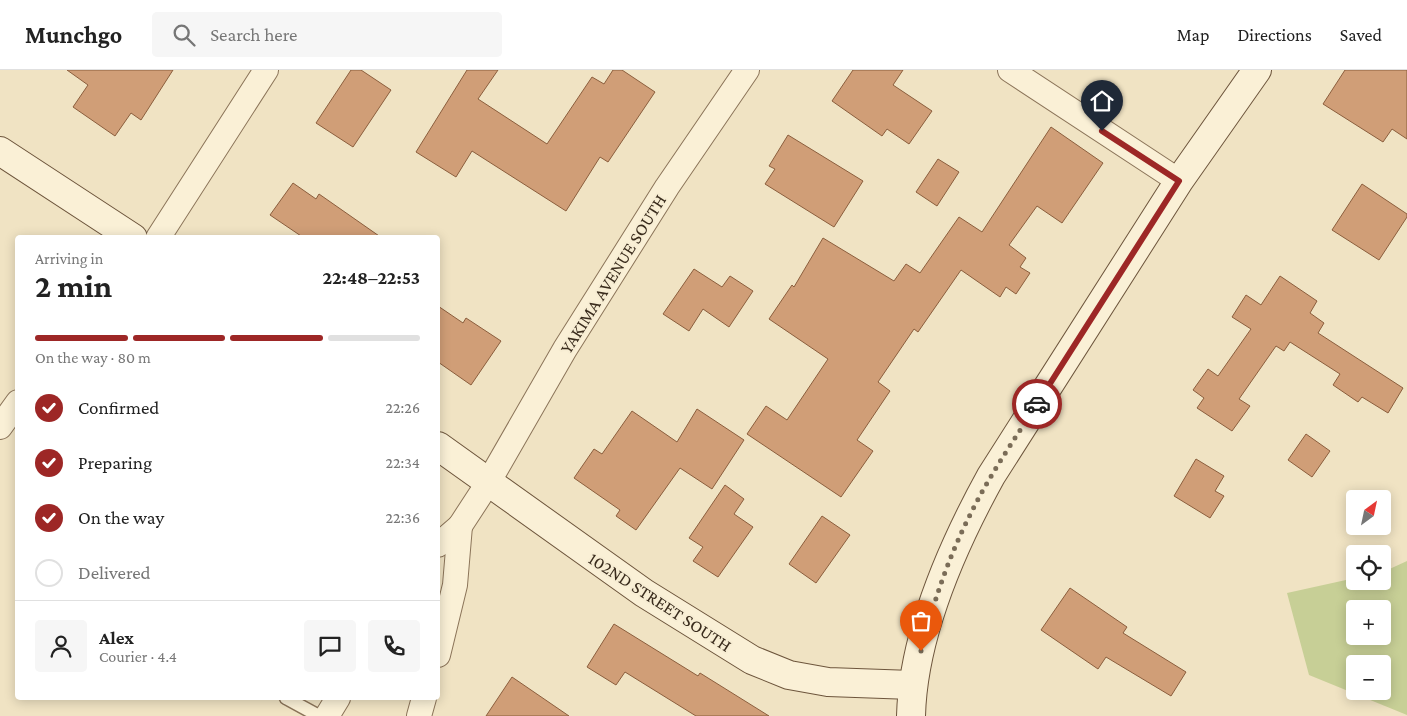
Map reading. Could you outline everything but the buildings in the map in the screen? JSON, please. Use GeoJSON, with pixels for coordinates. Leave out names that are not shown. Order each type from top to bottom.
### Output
{"type":"FeatureCollection","features":[{"type":"Feature","properties":{"kind":"main road"},"geometry":{"type":"LineString","coordinates":[[911,716],[912,685],[935,600],[970,515],[991,476],[1179,181],[1257,70]]}},
{"type":"Feature","properties":{"kind":"main road"},"geometry":{"type":"LineString","coordinates":[[0,151],[130,235]]}},
{"type":"Feature","properties":{"kind":"main road","name":"102ND STREET SOUTH"},"geometry":{"type":"LineString","coordinates":[[440,447],[644,593],[752,660],[789,675],[828,682],[912,685]]}},
{"type":"Feature","properties":{"kind":"street"},"geometry":{"type":"LineString","coordinates":[[160,235],[266,70]]}},
{"type":"Feature","properties":{"kind":"street","name":"YAKIMA AVENUE SOUTH"},"geometry":{"type":"LineString","coordinates":[[460,526],[488,483],[565,349],[667,187],[747,70]]}},
{"type":"Feature","properties":{"kind":"street"},"geometry":{"type":"LineString","coordinates":[[1010,70],[1179,181]]}},
{"type":"Feature","properties":{"kind":"street"},"geometry":{"type":"LineString","coordinates":[[0,427],[15,406]]}},
{"type":"Feature","properties":{"kind":"street"},"geometry":{"type":"LineString","coordinates":[[440,543],[460,526]]}},
{"type":"Feature","properties":{"kind":"street"},"geometry":{"type":"LineString","coordinates":[[440,647],[455,585],[460,526]]}},
{"type":"Feature","properties":{"kind":"street"},"geometry":{"type":"LineString","coordinates":[[326,716],[337,700]]}},
{"type":"Feature","properties":{"kind":"street"},"geometry":{"type":"LineString","coordinates":[[419,716],[423,700]]}},
{"type":"Feature","properties":{"kind":"lane"},"geometry":{"type":"LineString","coordinates":[[290,700],[319,716]]}},
{"type":"Feature","properties":{"kind":"green space"},"geometry":{"type":"Polygon","coordinates":[[[1407,561],[1407,715],[1370,700],[1391,700],[1391,655],[1346,655],[1346,690],[1309,675],[1287,593],[1346,580],[1346,590],[1391,590],[1391,568],[1407,561]]]}},
{"type":"Feature","properties":{"kind":"way so far"},"geometry":{"type":"LineString","coordinates":[[921,651],[935,600],[970,515],[991,476],[1037,404]]}},
{"type":"Feature","properties":{"kind":"route"},"geometry":{"type":"LineString","coordinates":[[1037,404],[1179,181],[1102,131]]}}]}
